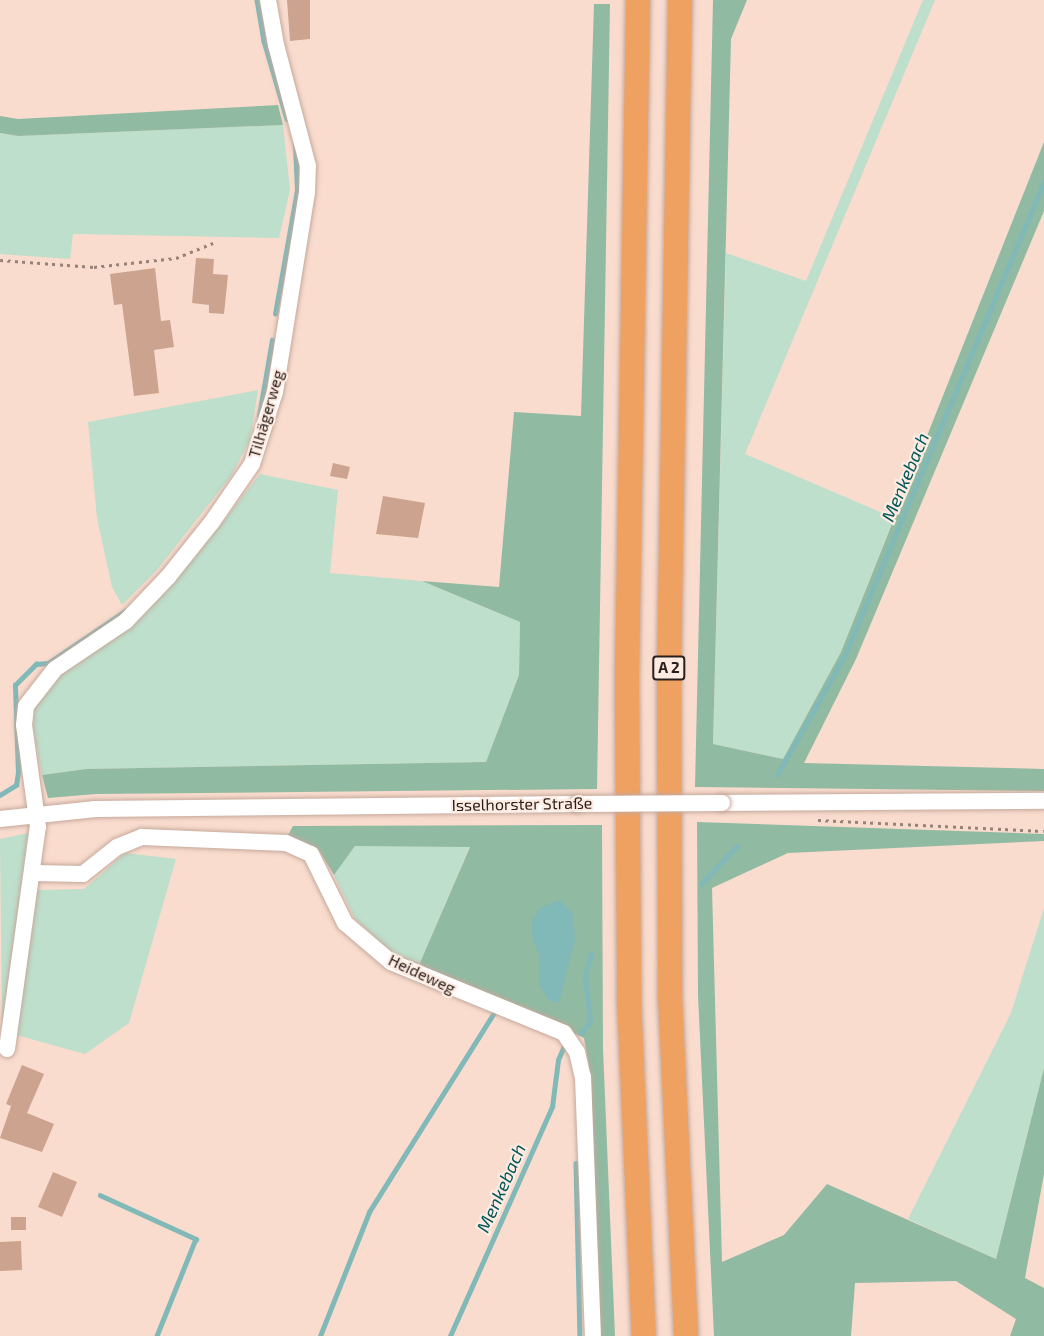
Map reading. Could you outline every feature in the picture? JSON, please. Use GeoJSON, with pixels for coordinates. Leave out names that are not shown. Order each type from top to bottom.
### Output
{"type":"FeatureCollection","features":[{"type":"Feature","properties":{"kind":"highway","name":"A 2"},"geometry":{"type":"LineString","coordinates":[[638,0],[627,783],[629,998],[644,1336]]}},
{"type":"Feature","properties":{"kind":"highway","name":"A 2"},"geometry":{"type":"LineString","coordinates":[[680,0],[669,668],[670,995],[686,1336]]}},
{"type":"Feature","properties":{"kind":"street","name":"Tilhägerweg"},"geometry":{"type":"LineString","coordinates":[[36,813],[24,725],[26,706],[37,688],[55,669],[126,621],[168,577],[243,482],[261,444],[275,392],[308,175],[268,0]]}},
{"type":"Feature","properties":{"kind":"street","name":"Isselhorster Straße"},"geometry":{"type":"LineString","coordinates":[[0,819],[36,813],[577,804],[1044,801]]}},
{"type":"Feature","properties":{"kind":"street"},"geometry":{"type":"LineString","coordinates":[[7,1049],[33,873],[36,813]]}},
{"type":"Feature","properties":{"kind":"street","name":"Heideweg"},"geometry":{"type":"LineString","coordinates":[[33,873],[83,874],[117,847],[142,837],[286,843],[311,854],[345,923],[391,962],[564,1033],[577,1052],[583,1077],[593,1336]]}},
{"type":"Feature","properties":{"kind":"path"},"geometry":{"type":"LineString","coordinates":[[0,260],[94,267],[176,258],[213,243]]}},
{"type":"Feature","properties":{"kind":"path"},"geometry":{"type":"LineString","coordinates":[[805,819],[1044,831]]}},
{"type":"Feature","properties":{"kind":"green space"},"geometry":{"type":"Polygon","coordinates":[[[713,0],[747,0],[731,39],[713,744],[783,759],[841,652],[1044,142],[1044,211],[856,659],[804,763],[1044,769],[1044,791],[695,787],[713,0]]]}},
{"type":"Feature","properties":{"kind":"green space"},"geometry":{"type":"Polygon","coordinates":[[[923,0],[935,0],[745,454],[894,518],[841,652],[783,759],[713,744],[726,253],[806,281],[923,0]]]}},
{"type":"Feature","properties":{"kind":"green space"},"geometry":{"type":"Polygon","coordinates":[[[594,4],[610,4],[597,789],[96,794],[48,798],[42,775],[86,769],[486,762],[519,675],[520,622],[422,581],[499,587],[514,412],[581,416],[594,4]]]}},
{"type":"Feature","properties":{"kind":"green space"},"geometry":{"type":"Polygon","coordinates":[[[278,105],[283,125],[18,136],[0,133],[0,116],[18,119],[278,105]]]}},
{"type":"Feature","properties":{"kind":"green space"},"geometry":{"type":"Polygon","coordinates":[[[283,125],[290,190],[279,238],[73,234],[70,259],[0,254],[0,133],[18,136],[283,125]]]}},
{"type":"Feature","properties":{"kind":"green space"},"geometry":{"type":"Polygon","coordinates":[[[258,390],[250,440],[231,476],[156,571],[122,605],[112,587],[97,518],[88,422],[258,390]]]}},
{"type":"Feature","properties":{"kind":"green space"},"geometry":{"type":"Polygon","coordinates":[[[260,474],[338,490],[330,573],[422,581],[520,622],[519,675],[486,762],[86,769],[42,775],[33,728],[34,709],[42,690],[218,528],[260,474]]]}},
{"type":"Feature","properties":{"kind":"green space"},"geometry":{"type":"Polygon","coordinates":[[[697,822],[1044,834],[1044,841],[788,853],[712,888],[722,1262],[784,1235],[827,1184],[996,1259],[1044,1068],[1044,1174],[1025,1278],[1044,1288],[1044,1336],[1010,1336],[1016,1319],[956,1281],[855,1283],[851,1336],[714,1336],[698,995],[697,822]]]}},
{"type":"Feature","properties":{"kind":"green space"},"geometry":{"type":"Polygon","coordinates":[[[602,825],[603,1049],[615,1336],[599,1336],[591,1079],[584,1038],[419,965],[470,847],[355,846],[334,875],[318,849],[288,835],[293,826],[602,825]]]}},
{"type":"Feature","properties":{"kind":"green space"},"geometry":{"type":"Polygon","coordinates":[[[28,833],[32,849],[2,1030],[0,839],[28,833]]]}},
{"type":"Feature","properties":{"kind":"green space"},"geometry":{"type":"Polygon","coordinates":[[[355,846],[470,846],[419,965],[394,955],[355,919],[334,875],[355,846]]]}},
{"type":"Feature","properties":{"kind":"green space"},"geometry":{"type":"Polygon","coordinates":[[[125,853],[176,859],[129,1023],[85,1054],[13,1034],[37,890],[84,889],[125,853]]]}},
{"type":"Feature","properties":{"kind":"green space"},"geometry":{"type":"Polygon","coordinates":[[[1044,908],[1044,1068],[996,1259],[908,1219],[1011,1013],[1044,908]]]}},
{"type":"Feature","properties":{"kind":"water"},"geometry":{"type":"Polygon","coordinates":[[[560,900],[573,913],[575,940],[559,1003],[548,1000],[539,984],[539,955],[532,936],[532,920],[541,907],[560,900]]]}},
{"type":"Feature","properties":{"kind":"building"},"geometry":{"type":"Polygon","coordinates":[[[287,0],[310,0],[310,39],[290,41],[287,0]]]}},
{"type":"Feature","properties":{"kind":"building"},"geometry":{"type":"Polygon","coordinates":[[[196,258],[214,259],[213,274],[228,275],[224,314],[209,313],[209,305],[192,303],[196,258]]]}},
{"type":"Feature","properties":{"kind":"building"},"geometry":{"type":"Polygon","coordinates":[[[155,268],[161,321],[170,320],[174,347],[154,350],[159,393],[134,396],[122,304],[114,305],[110,274],[155,268]]]}},
{"type":"Feature","properties":{"kind":"building"},"geometry":{"type":"Polygon","coordinates":[[[333,463],[350,467],[347,479],[330,476],[333,463]]]}},
{"type":"Feature","properties":{"kind":"building"},"geometry":{"type":"Polygon","coordinates":[[[383,496],[425,503],[418,538],[376,534],[383,496]]]}},
{"type":"Feature","properties":{"kind":"building"},"geometry":{"type":"Polygon","coordinates":[[[22,1065],[44,1074],[27,1113],[54,1124],[42,1152],[0,1138],[11,1106],[6,1104],[22,1065]]]}},
{"type":"Feature","properties":{"kind":"building"},"geometry":{"type":"Polygon","coordinates":[[[53,1172],[77,1182],[62,1217],[38,1207],[53,1172]]]}},
{"type":"Feature","properties":{"kind":"building"},"geometry":{"type":"Polygon","coordinates":[[[11,1217],[26,1217],[26,1230],[11,1230],[11,1217]]]}},
{"type":"Feature","properties":{"kind":"building"},"geometry":{"type":"Polygon","coordinates":[[[21,1241],[22,1270],[0,1271],[0,1242],[21,1241]]]}},
{"type":"Feature","properties":{"kind":"waterway"},"geometry":{"type":"LineString","coordinates":[[257,0],[264,41],[287,119]]}},
{"type":"Feature","properties":{"kind":"waterway"},"geometry":{"type":"LineString","coordinates":[[275,314],[297,190],[295,145]]}},
{"type":"Feature","properties":{"kind":"waterway","name":"Menkebach"},"geometry":{"type":"LineString","coordinates":[[777,775],[844,657],[1044,182]]}},
{"type":"Feature","properties":{"kind":"waterway"},"geometry":{"type":"LineString","coordinates":[[259,416],[272,340]]}},
{"type":"Feature","properties":{"kind":"waterway"},"geometry":{"type":"LineString","coordinates":[[0,795],[16,785],[18,773],[15,685],[36,664],[48,663],[125,611]]}},
{"type":"Feature","properties":{"kind":"waterway","name":"Menkebach"},"geometry":{"type":"LineString","coordinates":[[701,884],[737,846]]}},
{"type":"Feature","properties":{"kind":"waterway","name":"Menkebach"},"geometry":{"type":"LineString","coordinates":[[581,1033],[590,1021],[585,976],[591,954]]}},
{"type":"Feature","properties":{"kind":"waterway"},"geometry":{"type":"LineString","coordinates":[[320,1336],[369,1212],[494,1013]]}},
{"type":"Feature","properties":{"kind":"waterway","name":"Menkebach"},"geometry":{"type":"LineString","coordinates":[[450,1336],[552,1107],[558,1060],[563,1048]]}},
{"type":"Feature","properties":{"kind":"waterway"},"geometry":{"type":"LineString","coordinates":[[576,1163],[580,1336]]}},
{"type":"Feature","properties":{"kind":"waterway"},"geometry":{"type":"LineString","coordinates":[[100,1195],[196,1239],[157,1336]]}}]}
